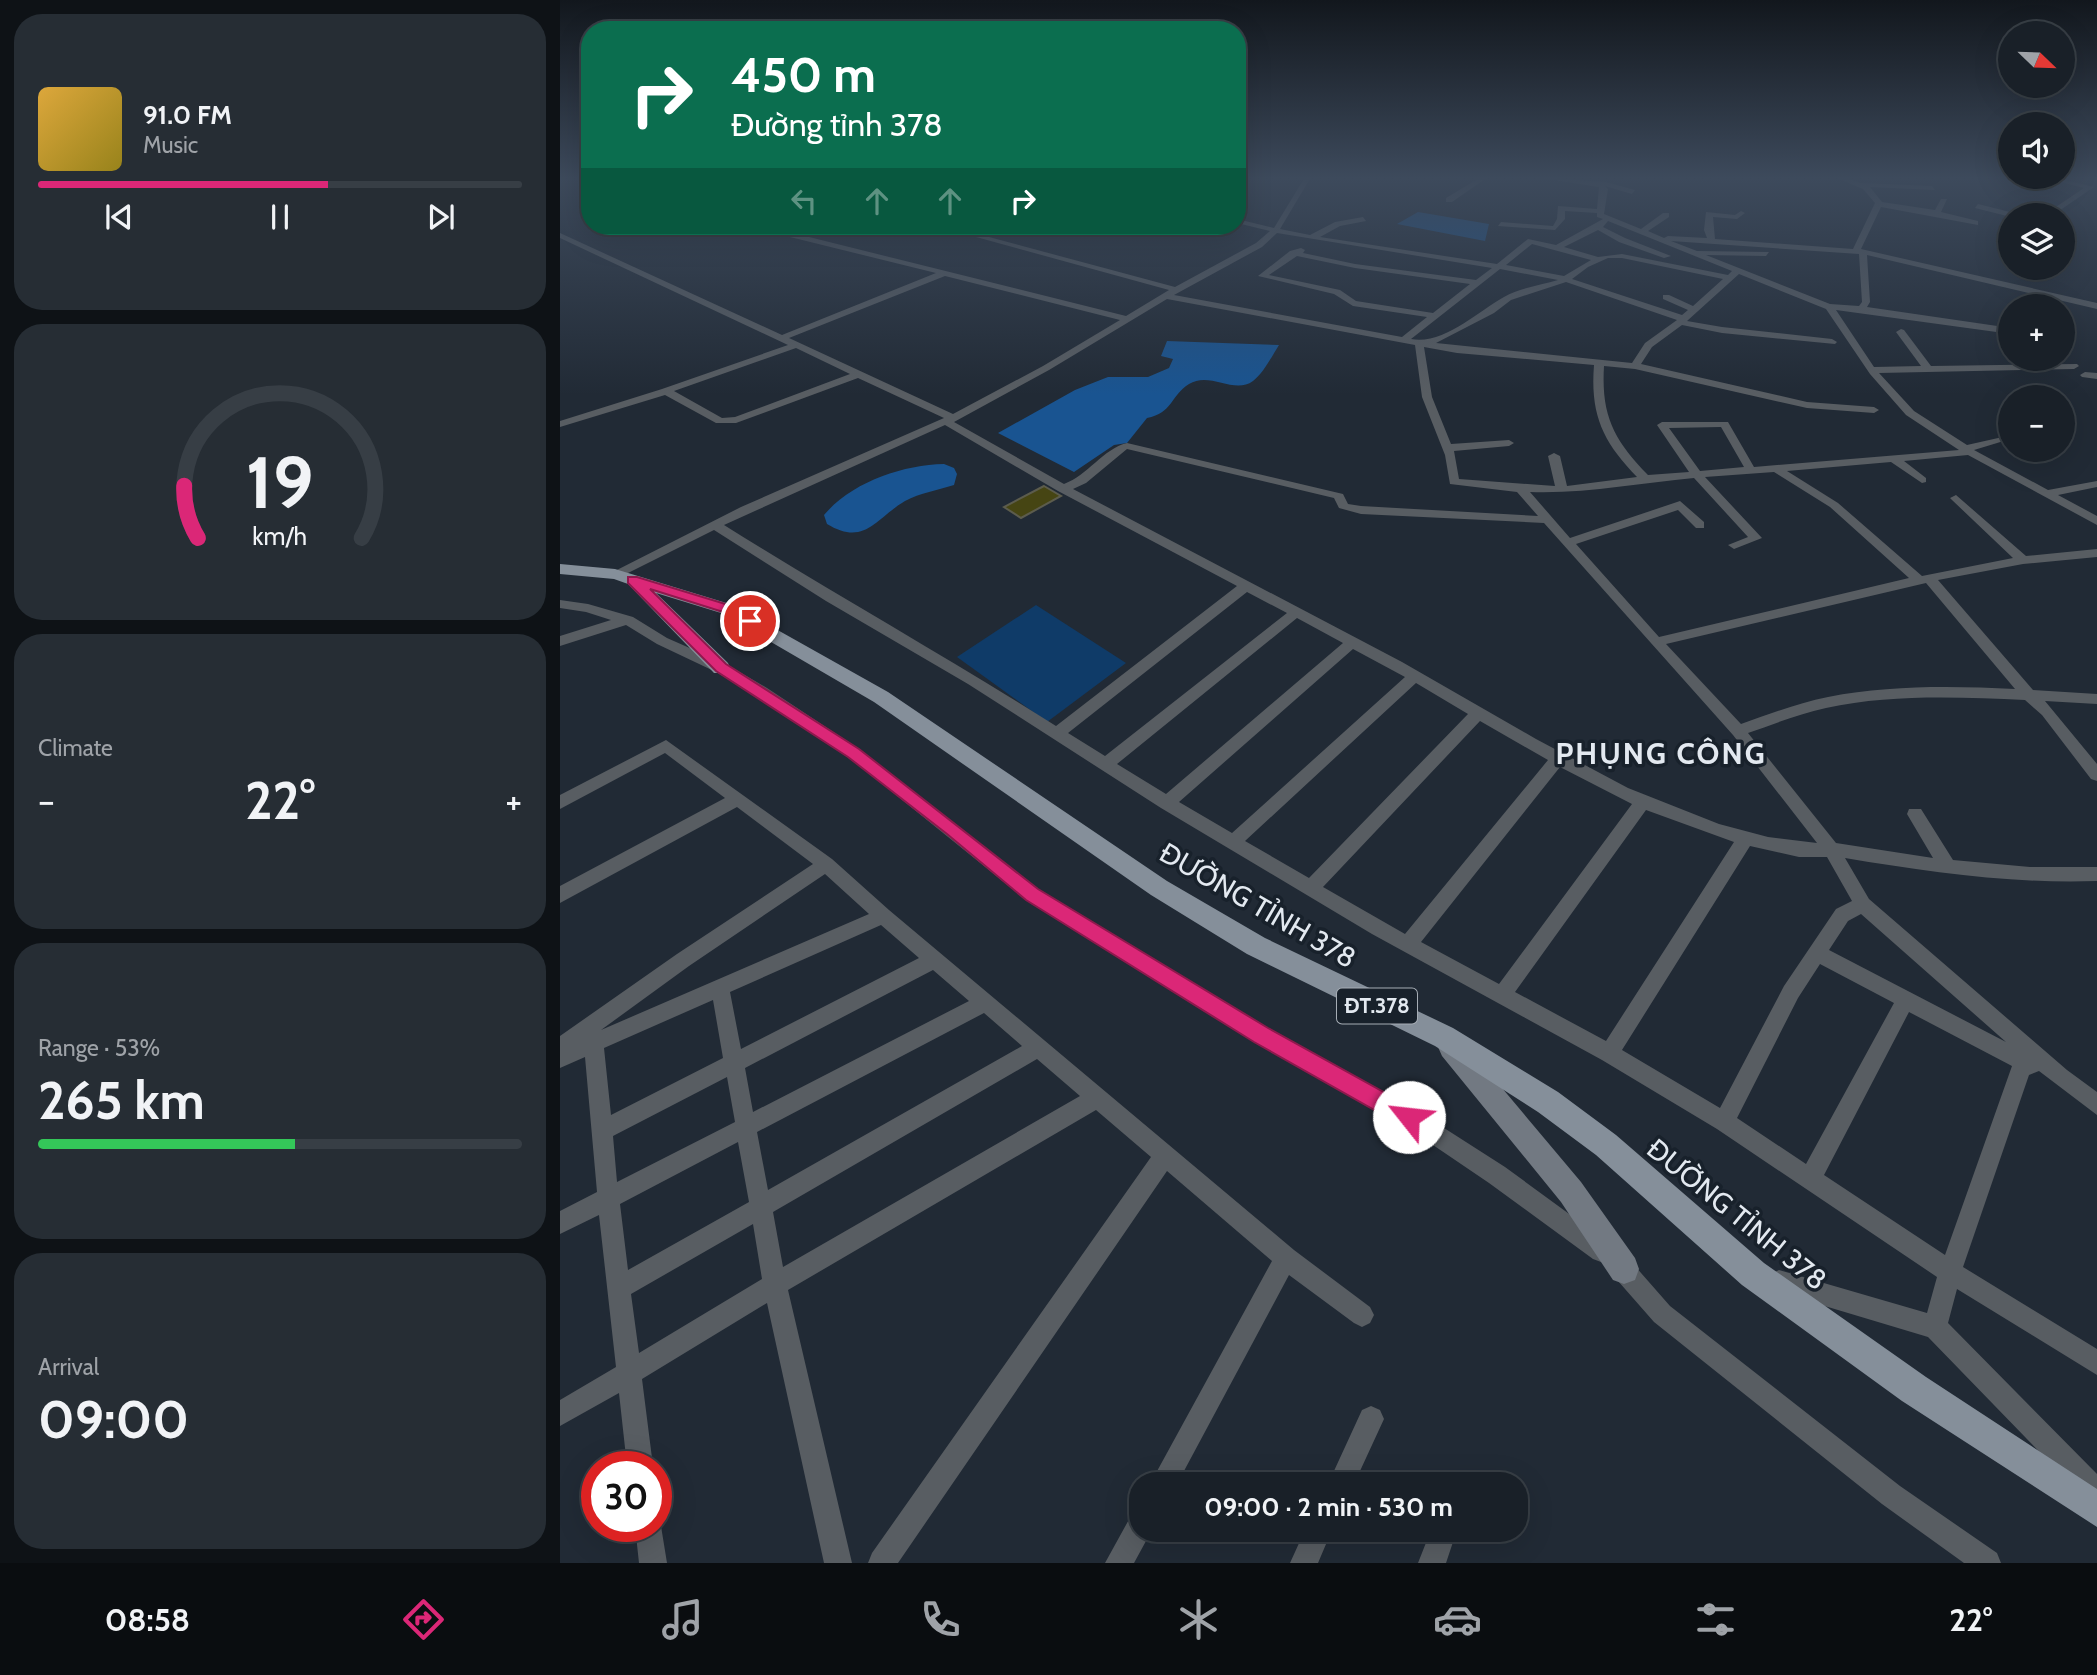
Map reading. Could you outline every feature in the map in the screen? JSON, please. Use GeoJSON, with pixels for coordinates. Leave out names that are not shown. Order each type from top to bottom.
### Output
{"type":"FeatureCollection","features":[{"type":"Feature","properties":{"kind":"main road","name":"ĐƯỜNG TỈNH 378"},"geometry":{"type":"LineString","coordinates":[[560,569],[624,577],[727,609],[881,697],[1159,888],[1256,946],[1444,1037],[1548,1102],[1605,1145],[1754,1274],[1914,1389],[2097,1510]]}},
{"type":"Feature","properties":{"kind":"main road"},"geometry":{"type":"LineString","coordinates":[[624,577],[721,668]]}},
{"type":"Feature","properties":{"kind":"main road"},"geometry":{"type":"LineString","coordinates":[[1444,1037],[1571,1192],[1624,1269]]}},
{"type":"Feature","properties":{"kind":"street"},"geometry":{"type":"LineString","coordinates":[[592,250],[859,374],[949,420],[1062,489],[1415,677],[1598,781],[1728,835],[1798,850],[1830,849],[1948,867],[2061,876],[2097,874]]}},
{"type":"Feature","properties":{"kind":"street"},"geometry":{"type":"LineString","coordinates":[[853,250],[1128,319]]}},
{"type":"Feature","properties":{"kind":"street"},"geometry":{"type":"LineString","coordinates":[[1029,250],[1178,290]]}},
{"type":"Feature","properties":{"kind":"street"},"geometry":{"type":"LineString","coordinates":[[624,577],[715,524],[949,420],[1046,368],[1250,250]]}},
{"type":"Feature","properties":{"kind":"street"},"geometry":{"type":"LineString","coordinates":[[1299,250],[1262,276],[1337,292],[1353,303],[1435,316]]}},
{"type":"Feature","properties":{"kind":"street"},"geometry":{"type":"LineString","coordinates":[[1397,250],[1549,274],[1683,321],[1741,337],[1832,342]]}},
{"type":"Feature","properties":{"kind":"street"},"geometry":{"type":"LineString","coordinates":[[1404,340],[1520,250]]}},
{"type":"Feature","properties":{"kind":"street"},"geometry":{"type":"LineString","coordinates":[[1569,250],[1595,258],[1622,256],[1733,275],[1829,307],[1862,309],[1998,329]]}},
{"type":"Feature","properties":{"kind":"street"},"geometry":{"type":"LineString","coordinates":[[1424,343],[1508,298],[1565,280],[1607,250]]}},
{"type":"Feature","properties":{"kind":"street"},"geometry":{"type":"LineString","coordinates":[[1650,250],[1667,256]]}},
{"type":"Feature","properties":{"kind":"street"},"geometry":{"type":"LineString","coordinates":[[1686,250],[1733,275]]}},
{"type":"Feature","properties":{"kind":"street"},"geometry":{"type":"LineString","coordinates":[[1834,250],[1859,252],[2097,306]]}},
{"type":"Feature","properties":{"kind":"street"},"geometry":{"type":"LineString","coordinates":[[1691,252],[1773,254]]}},
{"type":"Feature","properties":{"kind":"street"},"geometry":{"type":"LineString","coordinates":[[1859,252],[1866,302],[1862,309]]}},
{"type":"Feature","properties":{"kind":"street"},"geometry":{"type":"LineString","coordinates":[[1293,253],[1354,266],[1478,283]]}},
{"type":"Feature","properties":{"kind":"street"},"geometry":{"type":"LineString","coordinates":[[782,338],[945,273]]}},
{"type":"Feature","properties":{"kind":"street"},"geometry":{"type":"LineString","coordinates":[[1635,366],[1648,345],[1683,321],[1733,275]]}},
{"type":"Feature","properties":{"kind":"street"},"geometry":{"type":"LineString","coordinates":[[1167,296],[1457,350],[1635,366],[1807,405],[1874,410]]}},
{"type":"Feature","properties":{"kind":"street"},"geometry":{"type":"LineString","coordinates":[[1665,297],[1695,310]]}},
{"type":"Feature","properties":{"kind":"street"},"geometry":{"type":"LineString","coordinates":[[1829,307],[1872,370],[1910,413],[1967,450],[2097,521]]}},
{"type":"Feature","properties":{"kind":"street"},"geometry":{"type":"LineString","coordinates":[[1901,332],[1930,370]]}},
{"type":"Feature","properties":{"kind":"street"},"geometry":{"type":"LineString","coordinates":[[1424,343],[1427,397],[1447,448],[1454,482],[1522,491],[1602,488],[1645,479],[1967,450],[1998,440]]}},
{"type":"Feature","properties":{"kind":"street"},"geometry":{"type":"LineString","coordinates":[[560,424],[666,391],[797,345]]}},
{"type":"Feature","properties":{"kind":"street"},"geometry":{"type":"LineString","coordinates":[[1599,362],[1596,391],[1601,421],[1618,452],[1645,479]]}},
{"type":"Feature","properties":{"kind":"street"},"geometry":{"type":"LineString","coordinates":[[1872,370],[1998,368]]}},
{"type":"Feature","properties":{"kind":"street"},"geometry":{"type":"LineString","coordinates":[[666,391],[720,421],[736,420],[859,374]]}},
{"type":"Feature","properties":{"kind":"street"},"geometry":{"type":"LineString","coordinates":[[2085,375],[2097,376]]}},
{"type":"Feature","properties":{"kind":"street"},"geometry":{"type":"LineString","coordinates":[[1734,545],[1756,538],[1696,474],[1662,425],[1724,425],[1750,469]]}},
{"type":"Feature","properties":{"kind":"street"},"geometry":{"type":"LineString","coordinates":[[1447,448],[1509,443]]}},
{"type":"Feature","properties":{"kind":"street"},"geometry":{"type":"LineString","coordinates":[[1062,489],[1082,481],[1120,448],[1127,446],[1339,496],[1343,506],[1361,510],[1547,520]]}},
{"type":"Feature","properties":{"kind":"street"},"geometry":{"type":"LineString","coordinates":[[1555,456],[1562,489]]}},
{"type":"Feature","properties":{"kind":"street"},"geometry":{"type":"LineString","coordinates":[[1892,458],[1922,480]]}},
{"type":"Feature","properties":{"kind":"street"},"geometry":{"type":"LineString","coordinates":[[1774,467],[1833,505],[1924,579],[2028,694],[2047,710],[2097,775]]}},
{"type":"Feature","properties":{"kind":"street"},"geometry":{"type":"LineString","coordinates":[[2047,494],[2097,484]]}},
{"type":"Feature","properties":{"kind":"street"},"geometry":{"type":"LineString","coordinates":[[1522,491],[1738,731],[1830,849],[1863,904],[2025,1056]]}},
{"type":"Feature","properties":{"kind":"street"},"geometry":{"type":"LineString","coordinates":[[1956,498],[2023,560]]}},
{"type":"Feature","properties":{"kind":"street"},"geometry":{"type":"LineString","coordinates":[[1567,543],[1680,505],[1700,525]]}},
{"type":"Feature","properties":{"kind":"street"},"geometry":{"type":"LineString","coordinates":[[715,524],[831,598],[973,680],[1167,803],[1408,944],[1609,1053],[1724,1122],[1950,1272],[2097,1363]]}},
{"type":"Feature","properties":{"kind":"street"},"geometry":{"type":"LineString","coordinates":[[1656,642],[1924,579],[2023,560],[2097,553]]}},
{"type":"Feature","properties":{"kind":"street"},"geometry":{"type":"LineString","coordinates":[[1056,734],[1246,586]]}},
{"type":"Feature","properties":{"kind":"street"},"geometry":{"type":"LineString","coordinates":[[560,604],[588,608],[628,620],[662,642],[721,668],[854,753],[953,829],[1032,895],[1261,1035],[1409,1117],[1563,1221],[1624,1269],[1662,1314],[1891,1495],[1987,1563]]}},
{"type":"Feature","properties":{"kind":"street"},"geometry":{"type":"LineString","coordinates":[[1106,764],[1294,614]]}},
{"type":"Feature","properties":{"kind":"street"},"geometry":{"type":"LineString","coordinates":[[560,641],[628,620]]}},
{"type":"Feature","properties":{"kind":"street"},"geometry":{"type":"LineString","coordinates":[[1167,803],[1351,643]]}},
{"type":"Feature","properties":{"kind":"street"},"geometry":{"type":"LineString","coordinates":[[1233,842],[1415,677]]}},
{"type":"Feature","properties":{"kind":"street"},"geometry":{"type":"LineString","coordinates":[[1738,731],[1826,703],[1865,696],[2028,694],[2097,699]]}},
{"type":"Feature","properties":{"kind":"street"},"geometry":{"type":"LineString","coordinates":[[1311,888],[1479,712]]}},
{"type":"Feature","properties":{"kind":"street"},"geometry":{"type":"LineString","coordinates":[[560,803],[666,746],[826,864],[934,960],[1286,1258],[1362,1315]]}},
{"type":"Feature","properties":{"kind":"street"},"geometry":{"type":"LineString","coordinates":[[1408,944],[1559,758]]}},
{"type":"Feature","properties":{"kind":"street"},"geometry":{"type":"LineString","coordinates":[[560,895],[736,800]]}},
{"type":"Feature","properties":{"kind":"street"},"geometry":{"type":"LineString","coordinates":[[1502,995],[1644,800]]}},
{"type":"Feature","properties":{"kind":"street"},"geometry":{"type":"LineString","coordinates":[[1915,814],[1948,867]]}},
{"type":"Feature","properties":{"kind":"street"},"geometry":{"type":"LineString","coordinates":[[1609,1053],[1745,839]]}},
{"type":"Feature","properties":{"kind":"street"},"geometry":{"type":"LineString","coordinates":[[560,1048],[682,960],[826,864]]}},
{"type":"Feature","properties":{"kind":"street"},"geometry":{"type":"LineString","coordinates":[[1724,1122],[1791,992],[1842,915],[1863,904]]}},
{"type":"Feature","properties":{"kind":"street"},"geometry":{"type":"LineString","coordinates":[[560,1058],[883,916]]}},
{"type":"Feature","properties":{"kind":"street"},"geometry":{"type":"LineString","coordinates":[[1817,953],[1905,1001],[2025,1056],[2060,1077],[2097,1105]]}},
{"type":"Feature","properties":{"kind":"street"},"geometry":{"type":"LineString","coordinates":[[601,1131],[934,960]]}},
{"type":"Feature","properties":{"kind":"street"},"geometry":{"type":"LineString","coordinates":[[720,988],[736,1062],[745,1127],[775,1285],[838,1563]]}},
{"type":"Feature","properties":{"kind":"street"},"geometry":{"type":"LineString","coordinates":[[1810,1180],[1905,1001]]}},
{"type":"Feature","properties":{"kind":"street"},"geometry":{"type":"LineString","coordinates":[[560,1223],[985,1003]]}},
{"type":"Feature","properties":{"kind":"street"},"geometry":{"type":"LineString","coordinates":[[594,1043],[626,1374],[638,1451]]}},
{"type":"Feature","properties":{"kind":"street"},"geometry":{"type":"LineString","coordinates":[[618,1288],[1038,1048]]}},
{"type":"Feature","properties":{"kind":"street"},"geometry":{"type":"LineString","coordinates":[[1935,1327],[1950,1272],[2025,1056]]}},
{"type":"Feature","properties":{"kind":"street"},"geometry":{"type":"LineString","coordinates":[[560,1414],[775,1285],[1097,1098]]}},
{"type":"Feature","properties":{"kind":"street"},"geometry":{"type":"LineString","coordinates":[[883,1563],[1166,1156]]}},
{"type":"Feature","properties":{"kind":"street"},"geometry":{"type":"LineString","coordinates":[[1170,1472],[1286,1258]]}},
{"type":"Feature","properties":{"kind":"street"},"geometry":{"type":"LineString","coordinates":[[1754,1274],[1935,1327],[2097,1493]]}},
{"type":"Feature","properties":{"kind":"street"},"geometry":{"type":"LineString","coordinates":[[1347,1472],[1371,1419]]}},
{"type":"Feature","properties":{"kind":"street"},"geometry":{"type":"LineString","coordinates":[[650,1542],[653,1563]]}},
{"type":"Feature","properties":{"kind":"street"},"geometry":{"type":"LineString","coordinates":[[1119,1563],[1131,1542]]}},
{"type":"Feature","properties":{"kind":"street"},"geometry":{"type":"LineString","coordinates":[[1304,1563],[1314,1542]]}},
{"type":"Feature","properties":{"kind":"street"},"geometry":{"type":"LineString","coordinates":[[1432,1563],[1440,1542]]}},
{"type":"Feature","properties":{"kind":"shaded area"},"geometry":{"type":"Polygon","coordinates":[[[1167,341],[1279,345],[1253,381],[1238,386],[1205,380],[1189,384],[1167,408],[1147,418],[1127,443],[1114,445],[1074,472],[998,433],[1075,390],[1108,377],[1148,377],[1169,368],[1173,359],[1161,356],[1167,341]]]}},
{"type":"Feature","properties":{"kind":"shaded area"},"geometry":{"type":"Polygon","coordinates":[[[944,464],[954,468],[957,474],[954,485],[905,501],[861,531],[840,530],[827,524],[824,515],[835,503],[863,485],[895,472],[944,464]]]}},
{"type":"Feature","properties":{"kind":"shaded area"},"geometry":{"type":"Polygon","coordinates":[[[1036,605],[1126,663],[1047,722],[957,657],[1036,605]]]}},
{"type":"Feature","properties":{"kind":"building"},"geometry":{"type":"Polygon","coordinates":[[[1044,486],[1061,496],[1021,518],[1004,507],[1044,486]]]}},
{"type":"Feature","properties":{"kind":"district","name":"PHỤNG CÔNG"},"geometry":{"type":"Point","coordinates":[1661,754]}},
{"type":"Feature","properties":{"kind":"route"},"geometry":{"type":"LineString","coordinates":[[750,621],[727,609],[633,580],[721,668],[854,753],[953,829],[1032,895],[1261,1035],[1409,1117]]}}]}
